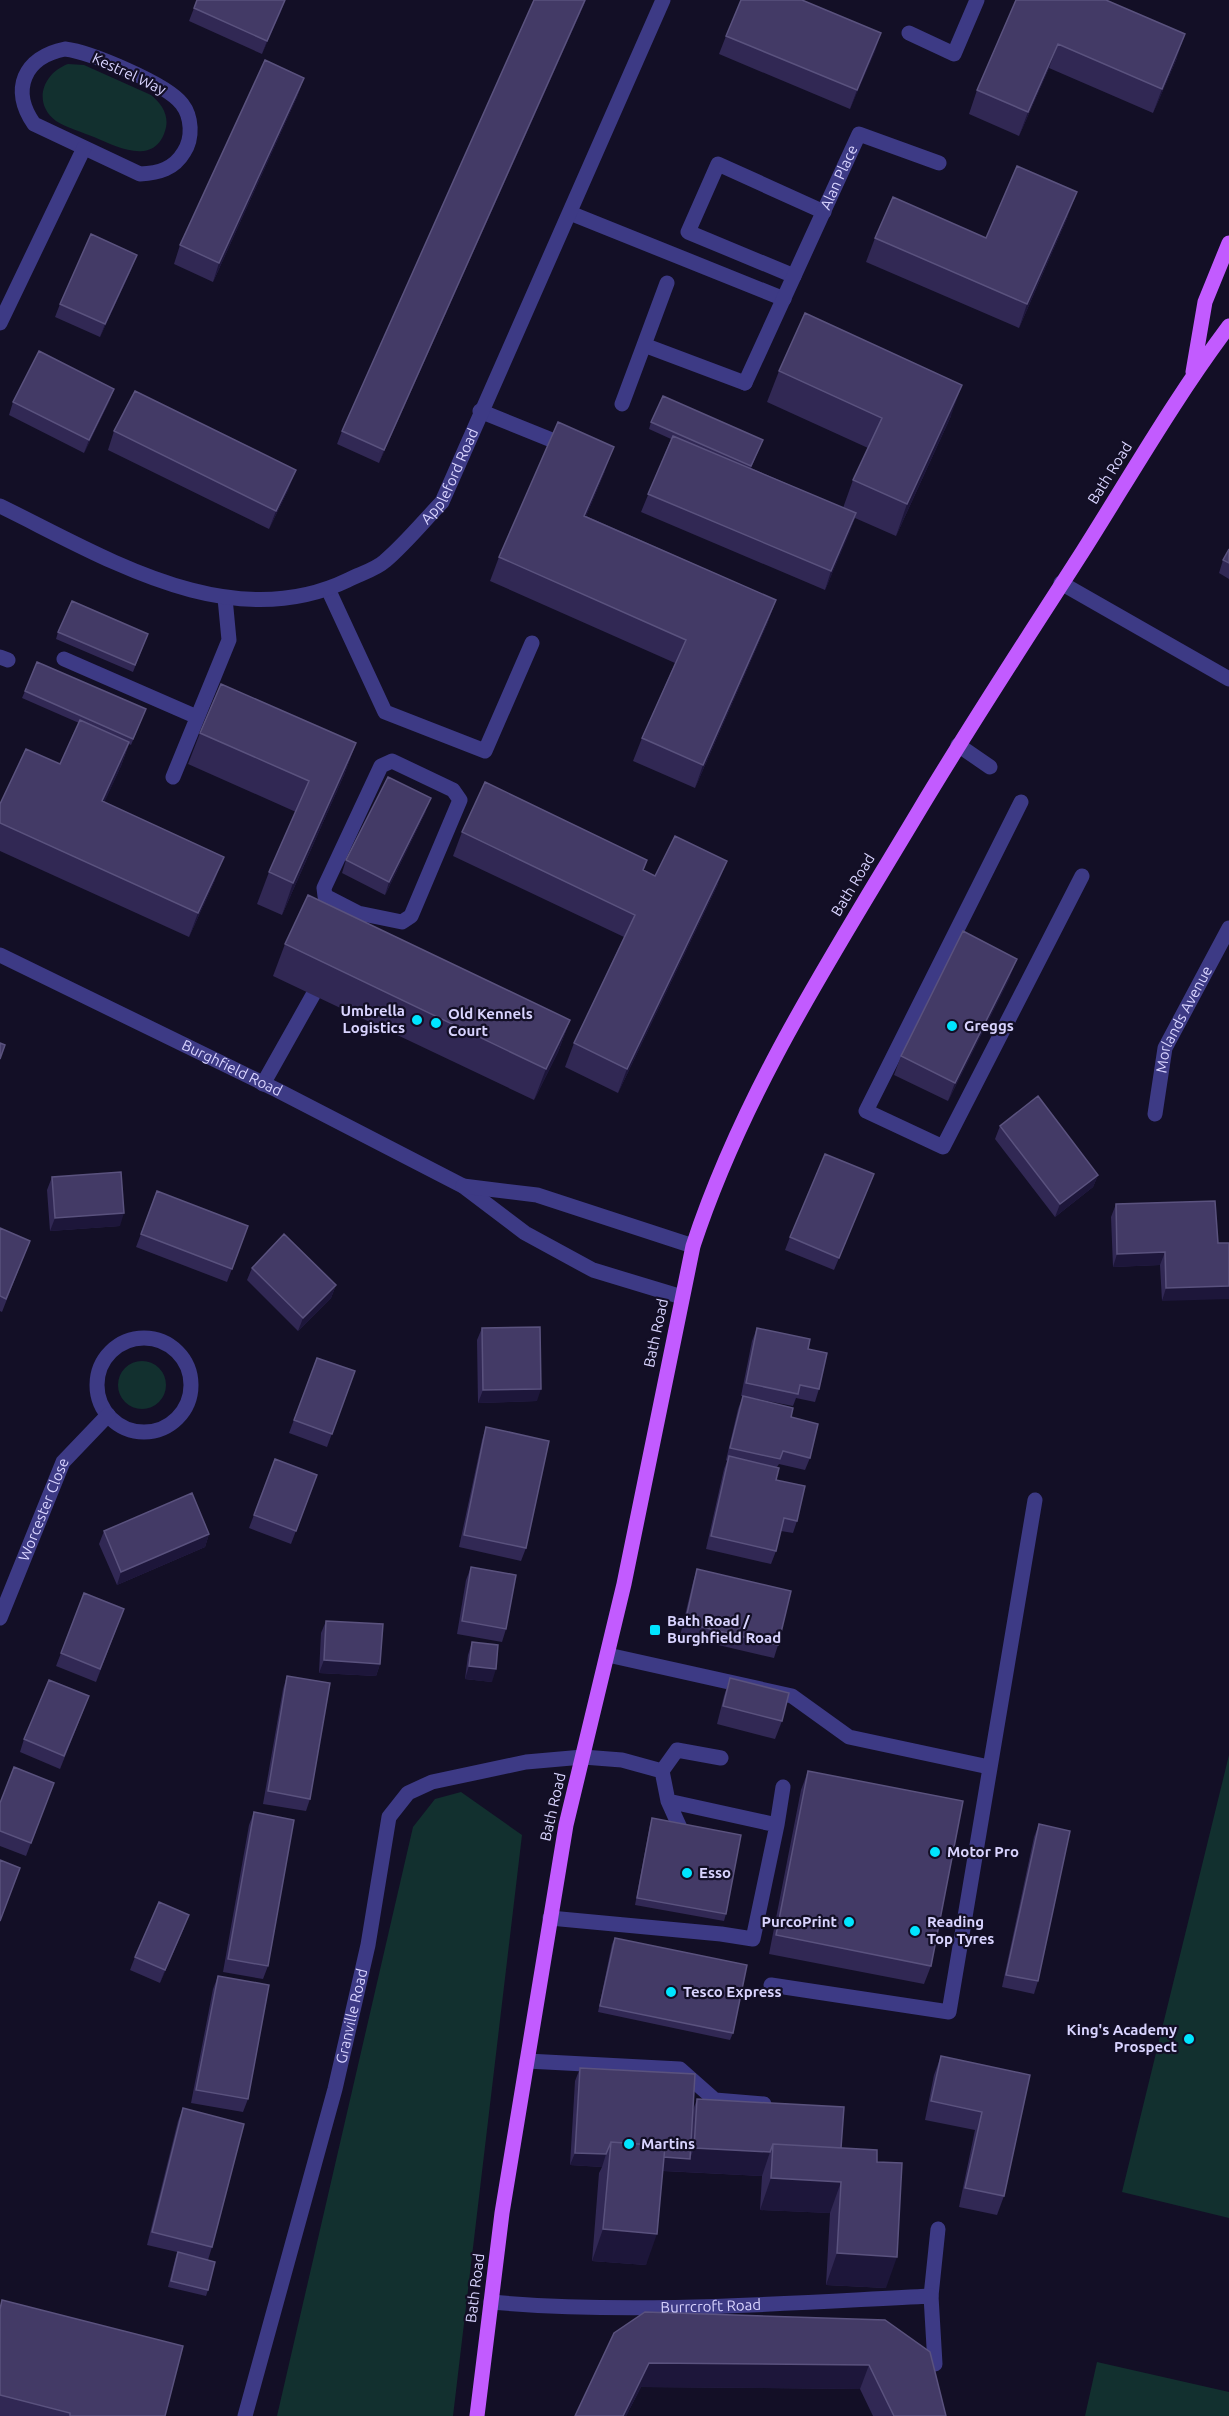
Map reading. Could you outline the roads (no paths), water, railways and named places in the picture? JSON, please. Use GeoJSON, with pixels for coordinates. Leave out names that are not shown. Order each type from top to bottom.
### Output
{"type":"FeatureCollection","features":[{"type":"Feature","properties":{"kind":"main road","name":"Bath Road"},"geometry":{"type":"LineString","coordinates":[[1192,375],[1204,302],[1229,243]]}},
{"type":"Feature","properties":{"kind":"main road","name":"Bath Road"},"geometry":{"type":"LineString","coordinates":[[477,2416],[502,2212],[566,1825],[608,1655],[693,1245],[727,1151],[782,1043],[844,933],[958,745],[1192,375],[1229,326]]}},
{"type":"Feature","properties":{"kind":"street","name":"Appleford Road"},"geometry":{"type":"LineString","coordinates":[[0,506],[173,587],[225,598],[281,599],[328,589],[383,563],[442,502],[480,411],[663,0]]}},
{"type":"Feature","properties":{"kind":"street"},"geometry":{"type":"LineString","coordinates":[[909,33],[954,54],[977,0]]}},
{"type":"Feature","properties":{"kind":"street","name":"Kestrel Way"},"geometry":{"type":"LineString","coordinates":[[64,49],[78,51],[126,70],[172,94],[182,104],[189,118],[188,146],[174,163],[155,173],[141,174],[84,148],[34,124],[26,111],[22,98],[23,83],[28,69],[50,52],[64,49]]}},
{"type":"Feature","properties":{"kind":"street","name":"Alan Place"},"geometry":{"type":"LineString","coordinates":[[644,345],[745,383],[859,134],[939,163]]}},
{"type":"Feature","properties":{"kind":"street"},"geometry":{"type":"LineString","coordinates":[[0,323],[84,148]]}},
{"type":"Feature","properties":{"kind":"street"},"geometry":{"type":"LineString","coordinates":[[794,276],[688,232],[718,164],[824,212]]}},
{"type":"Feature","properties":{"kind":"street"},"geometry":{"type":"LineString","coordinates":[[570,213],[784,299]]}},
{"type":"Feature","properties":{"kind":"street"},"geometry":{"type":"LineString","coordinates":[[622,404],[667,283]]}},
{"type":"Feature","properties":{"kind":"street"},"geometry":{"type":"LineString","coordinates":[[480,411],[585,453]]}},
{"type":"Feature","properties":{"kind":"street"},"geometry":{"type":"LineString","coordinates":[[1061,583],[1229,680]]}},
{"type":"Feature","properties":{"kind":"street"},"geometry":{"type":"LineString","coordinates":[[328,589],[385,712],[485,751],[532,643]]}},
{"type":"Feature","properties":{"kind":"street"},"geometry":{"type":"LineString","coordinates":[[172,777],[230,640],[225,598]]}},
{"type":"Feature","properties":{"kind":"street"},"geometry":{"type":"LineString","coordinates":[[64,659],[197,717]]}},
{"type":"Feature","properties":{"kind":"street"},"geometry":{"type":"LineString","coordinates":[[958,745],[990,767]]}},
{"type":"Feature","properties":{"kind":"street"},"geometry":{"type":"LineString","coordinates":[[392,761],[453,790],[460,800],[411,915],[402,922],[358,913],[325,896],[324,888],[381,766],[392,761]]}},
{"type":"Feature","properties":{"kind":"street"},"geometry":{"type":"LineString","coordinates":[[1021,802],[866,1111],[943,1147],[1082,876]]}},
{"type":"Feature","properties":{"kind":"street"},"geometry":{"type":"LineString","coordinates":[[340,947],[358,913]]}},
{"type":"Feature","properties":{"kind":"street","name":"Morlands Avenue"},"geometry":{"type":"LineString","coordinates":[[1155,1114],[1165,1047],[1229,928]]}},
{"type":"Feature","properties":{"kind":"street","name":"Burghfield Road"},"geometry":{"type":"LineString","coordinates":[[0,955],[463,1185],[525,1233],[593,1270],[682,1297]]}},
{"type":"Feature","properties":{"kind":"street"},"geometry":{"type":"LineString","coordinates":[[263,1084],[313,995]]}},
{"type":"Feature","properties":{"kind":"street","name":"Burghfield Road"},"geometry":{"type":"LineString","coordinates":[[463,1185],[537,1195],[693,1245]]}},
{"type":"Feature","properties":{"kind":"street"},"geometry":{"type":"LineString","coordinates":[[147,1338],[162,1341],[175,1349],[185,1361],[190,1376],[191,1391],[186,1406],[177,1419],[164,1428],[150,1432],[127,1428],[108,1415],[100,1402],[97,1386],[99,1371],[106,1357],[117,1346],[131,1340],[147,1338]]}},
{"type":"Feature","properties":{"kind":"street","name":"Worcester Close"},"geometry":{"type":"LineString","coordinates":[[0,1618],[63,1462],[108,1415]]}},
{"type":"Feature","properties":{"kind":"street"},"geometry":{"type":"LineString","coordinates":[[771,1985],[949,2012],[1035,1500]]}},
{"type":"Feature","properties":{"kind":"street"},"geometry":{"type":"LineString","coordinates":[[608,1655],[792,1696],[849,1737],[989,1767]]}},
{"type":"Feature","properties":{"kind":"street"},"geometry":{"type":"LineString","coordinates":[[681,1830],[668,1802],[662,1771],[677,1750],[721,1758]]}},
{"type":"Feature","properties":{"kind":"street","name":"Granville Road"},"geometry":{"type":"LineString","coordinates":[[245,2416],[335,2089],[368,1945],[389,1817],[408,1793],[432,1782],[526,1762],[583,1757],[622,1760],[662,1771]]}},
{"type":"Feature","properties":{"kind":"street"},"geometry":{"type":"LineString","coordinates":[[550,1918],[753,1939],[783,1787]]}},
{"type":"Feature","properties":{"kind":"street"},"geometry":{"type":"LineString","coordinates":[[668,1802],[777,1825]]}},
{"type":"Feature","properties":{"kind":"street"},"geometry":{"type":"LineString","coordinates":[[527,2061],[680,2069],[715,2100],[774,2104]]}},
{"type":"Feature","properties":{"kind":"street"},"geometry":{"type":"LineString","coordinates":[[935,2364],[932,2296],[938,2229]]}},
{"type":"Feature","properties":{"kind":"street","name":"Burrcroft Road"},"geometry":{"type":"LineString","coordinates":[[491,2302],[531,2305],[720,2306],[932,2296]]}},
{"type":"Feature","properties":{"kind":"place","name":"Umbrella Logistics"},"geometry":{"type":"Point","coordinates":[417,1020]}},
{"type":"Feature","properties":{"kind":"place","name":"Old Kennels Court"},"geometry":{"type":"Point","coordinates":[436,1023]}},
{"type":"Feature","properties":{"kind":"place","name":"Greggs"},"geometry":{"type":"Point","coordinates":[952,1026]}},
{"type":"Feature","properties":{"kind":"place","name":"Bath Road / Burghfield Road"},"geometry":{"type":"Point","coordinates":[655,1630]}},
{"type":"Feature","properties":{"kind":"place","name":"Motor Pro"},"geometry":{"type":"Point","coordinates":[935,1852]}},
{"type":"Feature","properties":{"kind":"place","name":"Esso"},"geometry":{"type":"Point","coordinates":[687,1873]}},
{"type":"Feature","properties":{"kind":"place","name":"PurcoPrint"},"geometry":{"type":"Point","coordinates":[849,1922]}},
{"type":"Feature","properties":{"kind":"place","name":"Reading Top Tyres"},"geometry":{"type":"Point","coordinates":[915,1931]}},
{"type":"Feature","properties":{"kind":"place","name":"Tesco Express"},"geometry":{"type":"Point","coordinates":[671,1992]}},
{"type":"Feature","properties":{"kind":"place","name":"King's Academy Prospect"},"geometry":{"type":"Point","coordinates":[1189,2039]}},
{"type":"Feature","properties":{"kind":"place","name":"Martins"},"geometry":{"type":"Point","coordinates":[629,2144]}}]}
